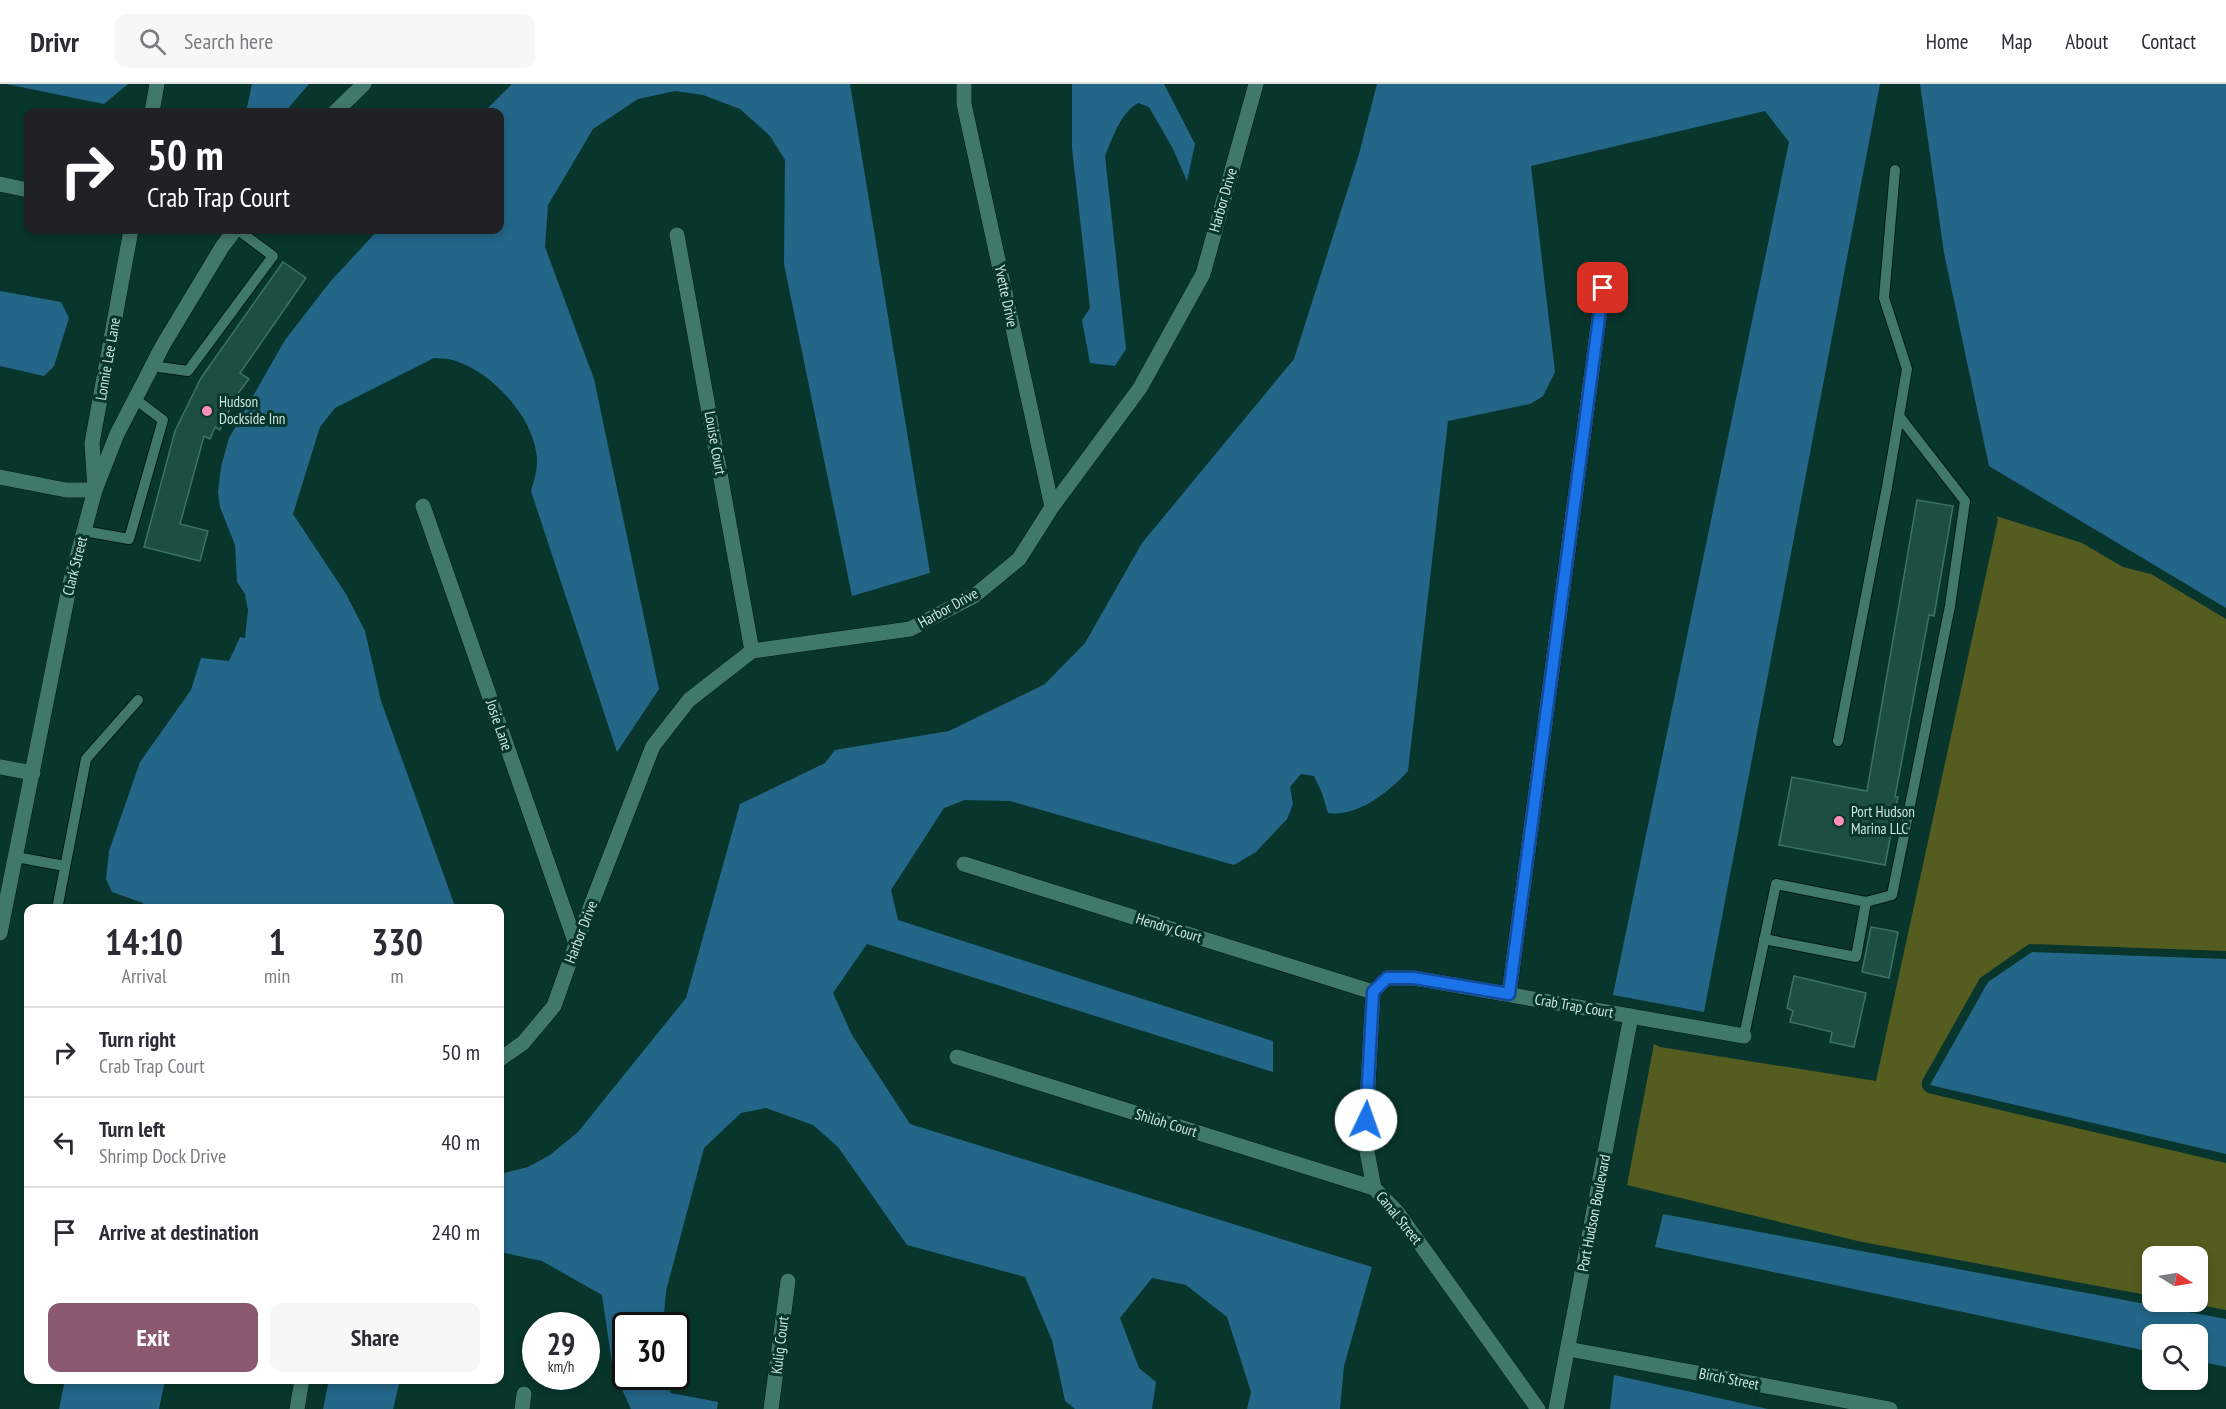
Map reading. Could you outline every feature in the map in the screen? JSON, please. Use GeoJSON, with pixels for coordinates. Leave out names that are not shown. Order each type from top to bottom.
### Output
{"type":"FeatureCollection","features":[{"type":"Feature","properties":{"kind":"street"},"geometry":{"type":"LineString","coordinates":[[153,108],[158,84]]}},
{"type":"Feature","properties":{"kind":"street"},"geometry":{"type":"LineString","coordinates":[[339,108],[364,84]]}},
{"type":"Feature","properties":{"kind":"street","name":"Yvette Drive"},"geometry":{"type":"LineString","coordinates":[[964,84],[964,104],[1052,507]]}},
{"type":"Feature","properties":{"kind":"street","name":"Harbor Drive"},"geometry":{"type":"LineString","coordinates":[[504,1056],[523,1043],[554,1006],[653,746],[689,700],[752,651],[910,629],[974,596],[1019,559],[1052,507],[1140,388],[1203,274],[1256,84]]}},
{"type":"Feature","properties":{"kind":"street"},"geometry":{"type":"LineString","coordinates":[[0,184],[24,189]]}},
{"type":"Feature","properties":{"kind":"street","name":"Lonnie Lee Lane"},"geometry":{"type":"LineString","coordinates":[[95,490],[92,443],[130,234]]}},
{"type":"Feature","properties":{"kind":"street","name":"Clark Street"},"geometry":{"type":"LineString","coordinates":[[0,933],[70,583],[95,490],[117,434],[152,366],[216,257],[233,234]]}},
{"type":"Feature","properties":{"kind":"street","name":"Louise Court"},"geometry":{"type":"LineString","coordinates":[[677,235],[752,651]]}},
{"type":"Feature","properties":{"kind":"street"},"geometry":{"type":"LineString","coordinates":[[1509,994],[1603,288]]}},
{"type":"Feature","properties":{"kind":"street"},"geometry":{"type":"LineString","coordinates":[[0,477],[66,490],[95,490]]}},
{"type":"Feature","properties":{"kind":"street","name":"Josie Lane"},"geometry":{"type":"LineString","coordinates":[[423,507],[576,944]]}},
{"type":"Feature","properties":{"kind":"street"},"geometry":{"type":"LineString","coordinates":[[0,767],[33,773]]}},
{"type":"Feature","properties":{"kind":"street","name":"Hendry Court"},"geometry":{"type":"LineString","coordinates":[[964,864],[1373,992]]}},
{"type":"Feature","properties":{"kind":"street","name":"Crab Trap Court"},"geometry":{"type":"LineString","coordinates":[[1373,992],[1387,978],[1414,978],[1744,1036]]}},
{"type":"Feature","properties":{"kind":"street","name":"Canal Street"},"geometry":{"type":"LineString","coordinates":[[1373,992],[1365,1141],[1374,1188],[1398,1214],[1538,1409]]}},
{"type":"Feature","properties":{"kind":"street","name":"Port Hudson Boulevard"},"geometry":{"type":"LineString","coordinates":[[1556,1409],[1631,1016]]}},
{"type":"Feature","properties":{"kind":"street","name":"Shiloh Court"},"geometry":{"type":"LineString","coordinates":[[957,1057],[1374,1188]]}},
{"type":"Feature","properties":{"kind":"street","name":"Kulig Court"},"geometry":{"type":"LineString","coordinates":[[771,1409],[788,1281]]}},
{"type":"Feature","properties":{"kind":"street","name":"Birch Street"},"geometry":{"type":"LineString","coordinates":[[1568,1348],[1890,1409]]}},
{"type":"Feature","properties":{"kind":"street"},"geometry":{"type":"LineString","coordinates":[[297,1409],[301,1384]]}},
{"type":"Feature","properties":{"kind":"lane"},"geometry":{"type":"LineString","coordinates":[[1838,741],[1907,369],[1884,298],[1895,170]]}},
{"type":"Feature","properties":{"kind":"lane"},"geometry":{"type":"LineString","coordinates":[[152,366],[188,371],[273,255],[242,234]]}},
{"type":"Feature","properties":{"kind":"lane"},"geometry":{"type":"LineString","coordinates":[[84,531],[129,539],[163,420],[135,399]]}},
{"type":"Feature","properties":{"kind":"lane"},"geometry":{"type":"LineString","coordinates":[[1744,1036],[1776,884],[1866,902],[1892,895],[1950,606],[1965,501],[1899,416]]}},
{"type":"Feature","properties":{"kind":"lane"},"geometry":{"type":"LineString","coordinates":[[58,904],[86,759],[138,700]]}},
{"type":"Feature","properties":{"kind":"lane"},"geometry":{"type":"LineString","coordinates":[[16,857],[65,866]]}},
{"type":"Feature","properties":{"kind":"lane"},"geometry":{"type":"LineString","coordinates":[[1764,939],[1856,957],[1866,902]]}},
{"type":"Feature","properties":{"kind":"green space"},"geometry":{"type":"Polygon","coordinates":[[[1996,516],[2082,543],[2123,567],[2151,574],[2226,619],[2226,951],[2029,944],[1980,978],[1922,1081],[1922,1087],[1928,1093],[2226,1163],[2226,1310],[2208,1307],[2208,1246],[2142,1246],[2142,1294],[1862,1242],[1627,1185],[1654,1044],[1660,1047],[1876,1081],[1998,519],[1996,516]]]}},
{"type":"Feature","properties":{"kind":"water"},"geometry":{"type":"Polygon","coordinates":[[[6,84],[128,84],[104,104],[6,84]]]}},
{"type":"Feature","properties":{"kind":"water"},"geometry":{"type":"Polygon","coordinates":[[[252,84],[309,84],[288,108],[247,108],[252,84]]]}},
{"type":"Feature","properties":{"kind":"water"},"geometry":{"type":"Polygon","coordinates":[[[512,84],[850,84],[930,573],[852,596],[784,264],[785,160],[770,136],[740,109],[703,95],[675,91],[638,99],[593,129],[548,205],[545,247],[594,379],[659,689],[617,752],[531,491],[537,456],[526,422],[506,395],[481,374],[453,360],[434,358],[335,408],[320,427],[293,514],[346,594],[365,631],[381,701],[454,904],[144,904],[112,892],[106,879],[109,851],[140,762],[191,690],[201,658],[229,661],[240,637],[245,638],[248,610],[245,594],[237,582],[235,545],[220,507],[218,492],[221,467],[229,438],[285,340],[330,282],[374,234],[504,234],[504,108],[488,108],[512,84]]]}},
{"type":"Feature","properties":{"kind":"water"},"geometry":{"type":"Polygon","coordinates":[[[1072,84],[1164,84],[1195,144],[1187,181],[1173,149],[1149,107],[1138,103],[1122,119],[1105,156],[1126,349],[1115,366],[1090,363],[1082,320],[1090,308],[1072,148],[1072,84]]]}},
{"type":"Feature","properties":{"kind":"water"},"geometry":{"type":"Polygon","coordinates":[[[1377,84],[1880,84],[1704,1012],[1613,995],[1789,142],[1765,111],[1531,166],[1555,372],[1543,396],[1530,404],[1448,421],[1408,771],[1392,787],[1361,807],[1339,813],[1328,813],[1314,776],[1301,774],[1290,787],[1293,804],[1287,819],[1256,852],[1234,865],[1010,801],[965,800],[944,808],[891,890],[898,920],[1273,1041],[1273,1072],[867,944],[833,993],[852,1035],[910,1124],[1372,1267],[1344,1366],[1340,1409],[1247,1409],[1251,1392],[1227,1317],[1186,1285],[1152,1278],[1120,1318],[1139,1368],[1156,1382],[1152,1409],[1075,1409],[1065,1401],[1052,1340],[1025,1277],[907,1245],[838,1147],[813,1125],[766,1108],[741,1113],[704,1148],[666,1291],[664,1312],[612,1312],[612,1363],[602,1295],[542,1261],[504,1253],[504,1173],[528,1167],[550,1155],[578,1132],[686,998],[740,804],[825,763],[835,750],[949,731],[1045,684],[1085,643],[1142,543],[1294,359],[1359,154],[1377,84]]]}},
{"type":"Feature","properties":{"kind":"water"},"geometry":{"type":"Polygon","coordinates":[[[1920,84],[2226,84],[2226,608],[1989,466],[1944,253],[1920,84]]]}},
{"type":"Feature","properties":{"kind":"water"},"geometry":{"type":"Polygon","coordinates":[[[0,291],[61,302],[69,318],[54,366],[44,376],[0,366],[0,291]]]}},
{"type":"Feature","properties":{"kind":"water"},"geometry":{"type":"Polygon","coordinates":[[[2032,952],[2226,959],[2226,1154],[1930,1085],[1988,982],[2032,952]]]}},
{"type":"Feature","properties":{"kind":"water"},"geometry":{"type":"Polygon","coordinates":[[[1663,1214],[2142,1303],[2142,1312],[2188,1312],[2226,1319],[2226,1367],[2208,1363],[2208,1324],[2142,1324],[2142,1350],[1655,1247],[1663,1214]]]}},
{"type":"Feature","properties":{"kind":"water"},"geometry":{"type":"Polygon","coordinates":[[[1614,1375],[1768,1409],[1610,1409],[1614,1375]]]}},
{"type":"Feature","properties":{"kind":"water"},"geometry":{"type":"Polygon","coordinates":[[[64,1384],[164,1384],[159,1409],[59,1409],[64,1384]]]}},
{"type":"Feature","properties":{"kind":"water"},"geometry":{"type":"Polygon","coordinates":[[[328,1384],[399,1384],[393,1409],[323,1409],[328,1384]]]}},
{"type":"Feature","properties":{"kind":"water"},"geometry":{"type":"Polygon","coordinates":[[[622,1390],[669,1390],[671,1393],[718,1402],[717,1409],[631,1409],[622,1390]]]}},
{"type":"Feature","properties":{"kind":"building","name":"Hudson Dockside Inn"},"geometry":{"type":"Polygon","coordinates":[[[283,262],[306,278],[240,373],[249,379],[236,396],[220,430],[215,427],[210,439],[204,436],[180,524],[208,531],[200,561],[144,547],[175,431],[201,378],[283,262]]]}},
{"type":"Feature","properties":{"kind":"building"},"geometry":{"type":"Polygon","coordinates":[[[1917,500],[1953,506],[1934,616],[1929,615],[1895,797],[1898,797],[1885,865],[1779,845],[1792,777],[1867,791],[1917,500]]]}},
{"type":"Feature","properties":{"kind":"building"},"geometry":{"type":"Polygon","coordinates":[[[1871,927],[1898,932],[1889,978],[1862,972],[1871,927]]]}},
{"type":"Feature","properties":{"kind":"building"},"geometry":{"type":"Polygon","coordinates":[[[1794,976],[1866,993],[1854,1047],[1830,1042],[1832,1032],[1790,1022],[1793,1011],[1787,1008],[1794,976]]]}},
{"type":"Feature","properties":{"kind":"place","name":"Hudson Dockside Inn"},"geometry":{"type":"Point","coordinates":[207,411]}},
{"type":"Feature","properties":{"kind":"place","name":"Port Hudson Marina LLC"},"geometry":{"type":"Point","coordinates":[1839,821]}},
{"type":"Feature","properties":{"kind":"route"},"geometry":{"type":"LineString","coordinates":[[1366,1120],[1373,992],[1387,978],[1414,978],[1509,994],[1603,288]]}}]}
